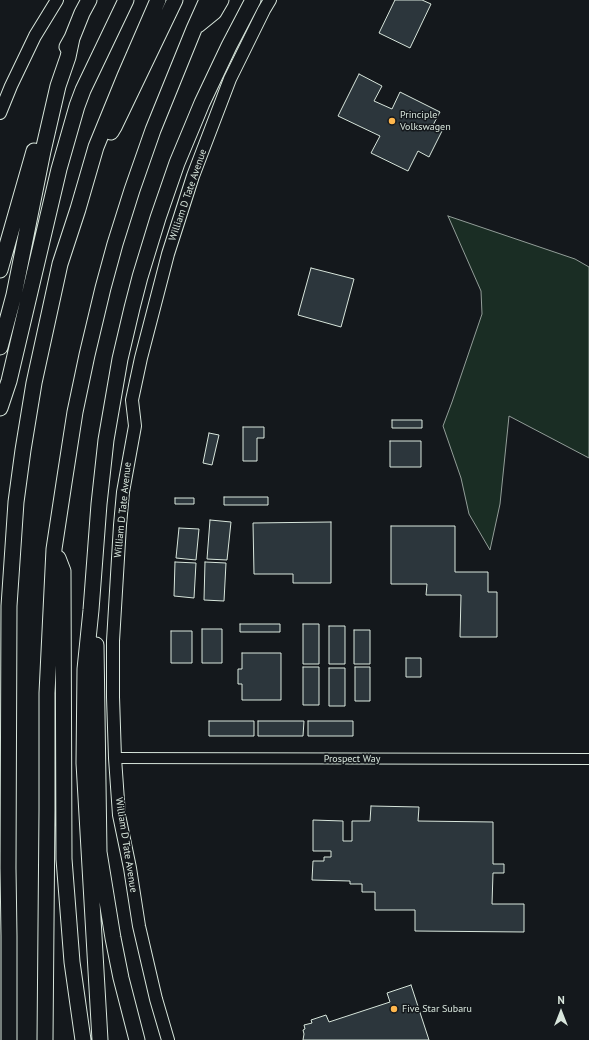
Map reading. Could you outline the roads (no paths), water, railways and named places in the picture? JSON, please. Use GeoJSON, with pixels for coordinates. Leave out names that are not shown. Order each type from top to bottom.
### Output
{"type":"FeatureCollection","features":[{"type":"Feature","properties":{"kind":"highway"},"geometry":{"type":"LineString","coordinates":[[0,348],[14,295],[43,151],[58,86],[68,57],[72,38],[89,0]]}},
{"type":"Feature","properties":{"kind":"highway"},"geometry":{"type":"LineString","coordinates":[[83,90],[84,72],[116,0]]}},
{"type":"Feature","properties":{"kind":"highway"},"geometry":{"type":"LineString","coordinates":[[0,408],[9,381],[59,168],[77,106],[83,90],[126,0]]}},
{"type":"Feature","properties":{"kind":"highway"},"geometry":{"type":"LineString","coordinates":[[9,1040],[9,606],[16,502],[34,383],[60,264],[96,148],[158,0]]}},
{"type":"Feature","properties":{"kind":"highway"},"geometry":{"type":"LineString","coordinates":[[96,148],[114,127],[176,0]]}},
{"type":"Feature","properties":{"kind":"highway"},"geometry":{"type":"LineString","coordinates":[[45,1040],[47,693],[54,549],[75,412],[103,288],[132,190],[153,130],[194,29],[208,0]]}},
{"type":"Feature","properties":{"kind":"highway"},"geometry":{"type":"LineString","coordinates":[[194,29],[214,12],[221,0]]}},
{"type":"Feature","properties":{"kind":"highway"},"geometry":{"type":"LineString","coordinates":[[100,1040],[84,763],[85,670],[106,440],[120,359],[138,283],[168,189],[189,133],[213,80],[253,0]]}},
{"type":"Feature","properties":{"kind":"highway"},"geometry":{"type":"LineString","coordinates":[[0,270],[53,82],[63,52],[72,38]]}},
{"type":"Feature","properties":{"kind":"highway"},"geometry":{"type":"LineString","coordinates":[[54,549],[63,571],[64,859],[72,962],[83,1040]]}},
{"type":"Feature","properties":{"kind":"highway"},"geometry":{"type":"LineString","coordinates":[[91,610],[95,619],[99,852],[114,945],[136,1040]]}},
{"type":"Feature","properties":{"kind":"highway"},"geometry":{"type":"LineString","coordinates":[[0,891],[8,868]]}},
{"type":"Feature","properties":{"kind":"main road"},"geometry":{"type":"LineString","coordinates":[[0,113],[35,36],[57,0]]}},
{"type":"Feature","properties":{"kind":"main road","name":"William D Tate Avenue"},"geometry":{"type":"LineString","coordinates":[[168,1040],[156,998],[139,926],[120,815],[115,758],[113,641],[123,492],[135,426],[132,400],[140,358],[168,254],[193,176],[230,79],[270,0]]}},
{"type":"Feature","properties":{"kind":"street","name":"Prospect Way"},"geometry":{"type":"LineString","coordinates":[[115,758],[589,759]]}},
{"type":"Feature","properties":{"kind":"place","name":"Principle Volkswagen"},"geometry":{"type":"Point","coordinates":[392,121]}},
{"type":"Feature","properties":{"kind":"place","name":"Five Star Subaru"},"geometry":{"type":"Point","coordinates":[394,1009]}}]}
